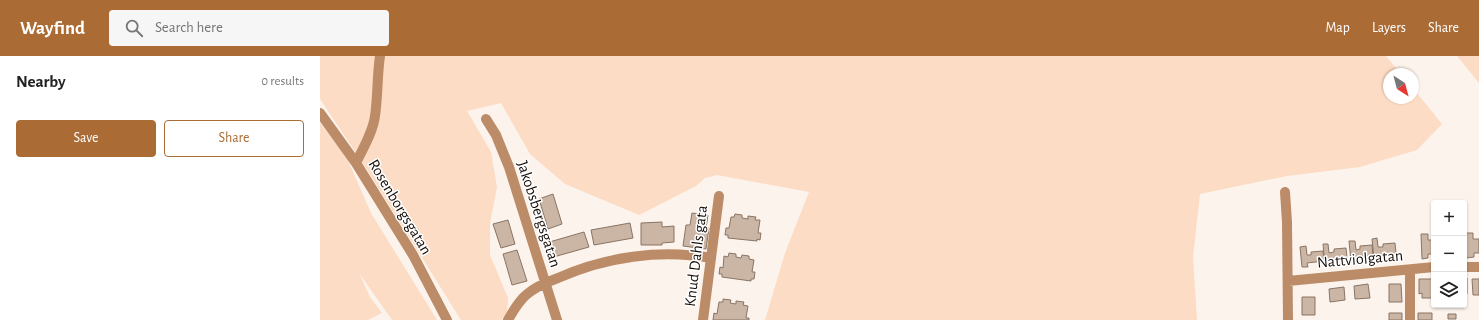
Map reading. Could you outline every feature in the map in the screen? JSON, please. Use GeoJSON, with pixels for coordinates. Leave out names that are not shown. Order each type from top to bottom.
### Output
{"type":"FeatureCollection","features":[{"type":"Feature","properties":{"kind":"street"},"geometry":{"type":"LineString","coordinates":[[356,163],[369,136],[375,116],[380,56]]}},
{"type":"Feature","properties":{"kind":"street","name":"Rosenborgsgatan"},"geometry":{"type":"LineString","coordinates":[[320,113],[356,163],[413,255],[447,320]]}},
{"type":"Feature","properties":{"kind":"street","name":"Jakobsbergsgatan"},"geometry":{"type":"LineString","coordinates":[[486,119],[496,134],[509,167],[557,320]]}},
{"type":"Feature","properties":{"kind":"street"},"geometry":{"type":"LineString","coordinates":[[1285,192],[1288,320]]}},
{"type":"Feature","properties":{"kind":"street","name":"Knud Dahls gata"},"geometry":{"type":"LineString","coordinates":[[703,320],[719,196]]}},
{"type":"Feature","properties":{"kind":"street"},"geometry":{"type":"LineString","coordinates":[[508,320],[517,305],[526,295],[546,283],[576,270],[628,257],[697,255],[711,258]]}},
{"type":"Feature","properties":{"kind":"street","name":"Nattviolgatan"},"geometry":{"type":"LineString","coordinates":[[1288,276],[1410,270],[1431,267]]}},
{"type":"Feature","properties":{"kind":"street"},"geometry":{"type":"LineString","coordinates":[[1467,267],[1479,267]]}},
{"type":"Feature","properties":{"kind":"street"},"geometry":{"type":"LineString","coordinates":[[1410,270],[1410,320]]}},
{"type":"Feature","properties":{"kind":"shaded area"},"geometry":{"type":"Polygon","coordinates":[[[320,56],[1386,56],[1396,68],[1383,68],[1383,104],[1419,104],[1419,95],[1442,124],[1417,150],[1360,167],[1287,176],[1200,194],[1193,257],[1197,320],[765,320],[785,253],[809,192],[717,175],[705,178],[696,186],[639,215],[565,184],[530,154],[501,103],[467,111],[491,152],[497,187],[490,224],[490,255],[508,298],[507,312],[502,320],[461,320],[364,165],[320,99],[320,56]]]}},
{"type":"Feature","properties":{"kind":"shaded area"},"geometry":{"type":"Polygon","coordinates":[[[1457,56],[1479,56],[1479,83],[1457,56]]]}},
{"type":"Feature","properties":{"kind":"shaded area"},"geometry":{"type":"Polygon","coordinates":[[[320,123],[347,158],[371,213],[437,320],[392,320],[359,273],[370,297],[382,313],[368,320],[320,320],[320,123]]]}},
{"type":"Feature","properties":{"kind":"building"},"geometry":{"type":"Polygon","coordinates":[[[553,194],[562,224],[548,229],[539,199],[553,194]]]}},
{"type":"Feature","properties":{"kind":"building"},"geometry":{"type":"Polygon","coordinates":[[[692,213],[708,215],[706,228],[709,228],[706,249],[683,246],[686,225],[690,225],[692,213]]]}},
{"type":"Feature","properties":{"kind":"building"},"geometry":{"type":"Polygon","coordinates":[[[735,214],[742,215],[742,218],[748,219],[748,216],[756,217],[755,220],[760,220],[758,233],[761,233],[760,240],[728,238],[728,235],[725,235],[726,228],[729,228],[731,217],[734,217],[735,214]]]}},
{"type":"Feature","properties":{"kind":"building"},"geometry":{"type":"Polygon","coordinates":[[[508,220],[515,244],[501,248],[493,224],[508,220]]]}},
{"type":"Feature","properties":{"kind":"building"},"geometry":{"type":"Polygon","coordinates":[[[662,222],[662,227],[674,226],[674,242],[662,243],[662,245],[641,245],[641,223],[662,222]]]}},
{"type":"Feature","properties":{"kind":"building"},"geometry":{"type":"Polygon","coordinates":[[[630,223],[633,238],[594,245],[591,230],[630,223]]]}},
{"type":"Feature","properties":{"kind":"building"},"geometry":{"type":"Polygon","coordinates":[[[584,232],[589,247],[550,258],[546,243],[584,232]]]}},
{"type":"Feature","properties":{"kind":"building"},"geometry":{"type":"Polygon","coordinates":[[[1467,233],[1473,233],[1473,239],[1479,239],[1479,253],[1474,253],[1474,257],[1467,258],[1467,233]]]}},
{"type":"Feature","properties":{"kind":"building"},"geometry":{"type":"Polygon","coordinates":[[[1421,234],[1428,234],[1428,240],[1431,240],[1431,254],[1428,254],[1428,258],[1422,259],[1421,234]]]}},
{"type":"Feature","properties":{"kind":"building"},"geometry":{"type":"Polygon","coordinates":[[[1377,238],[1378,247],[1383,247],[1383,244],[1395,243],[1396,253],[1379,255],[1379,259],[1374,259],[1372,239],[1377,238]]]}},
{"type":"Feature","properties":{"kind":"building"},"geometry":{"type":"Polygon","coordinates":[[[1349,241],[1355,241],[1356,250],[1360,249],[1360,246],[1372,245],[1373,255],[1356,257],[1357,261],[1351,262],[1349,241]]]}},
{"type":"Feature","properties":{"kind":"building"},"geometry":{"type":"Polygon","coordinates":[[[1323,244],[1328,244],[1329,253],[1334,252],[1334,249],[1346,248],[1347,258],[1330,260],[1330,264],[1325,265],[1323,244]]]}},
{"type":"Feature","properties":{"kind":"building"},"geometry":{"type":"Polygon","coordinates":[[[1306,246],[1307,255],[1311,255],[1311,252],[1323,251],[1324,261],[1307,263],[1308,267],[1302,267],[1300,247],[1306,246]]]}},
{"type":"Feature","properties":{"kind":"building"},"geometry":{"type":"Polygon","coordinates":[[[517,250],[527,281],[512,285],[503,254],[517,250]]]}},
{"type":"Feature","properties":{"kind":"building"},"geometry":{"type":"Polygon","coordinates":[[[729,253],[736,254],[736,257],[741,258],[742,255],[749,256],[749,259],[754,260],[752,272],[755,272],[754,279],[751,279],[751,281],[722,277],[722,274],[719,274],[720,267],[723,268],[724,256],[728,257],[729,253]]]}},
{"type":"Feature","properties":{"kind":"building"},"geometry":{"type":"Polygon","coordinates":[[[1419,279],[1431,279],[1431,298],[1422,298],[1422,293],[1419,294],[1419,279]]]}},
{"type":"Feature","properties":{"kind":"building"},"geometry":{"type":"Polygon","coordinates":[[[1472,279],[1479,279],[1479,295],[1473,295],[1472,279]]]}},
{"type":"Feature","properties":{"kind":"building"},"geometry":{"type":"Polygon","coordinates":[[[1368,284],[1370,298],[1355,299],[1354,286],[1368,284]]]}},
{"type":"Feature","properties":{"kind":"building"},"geometry":{"type":"Polygon","coordinates":[[[1389,284],[1401,284],[1402,302],[1389,302],[1389,284]]]}},
{"type":"Feature","properties":{"kind":"building"},"geometry":{"type":"Polygon","coordinates":[[[1344,287],[1345,300],[1330,302],[1329,289],[1344,287]]]}},
{"type":"Feature","properties":{"kind":"building"},"geometry":{"type":"Polygon","coordinates":[[[1302,297],[1315,297],[1315,315],[1302,315],[1302,297]]]}},
{"type":"Feature","properties":{"kind":"building"},"geometry":{"type":"Polygon","coordinates":[[[723,299],[731,300],[730,303],[736,304],[736,301],[744,302],[743,305],[748,306],[746,318],[749,318],[749,320],[713,320],[714,313],[717,314],[719,302],[723,302],[723,299]]]}},
{"type":"Feature","properties":{"kind":"building"},"geometry":{"type":"Polygon","coordinates":[[[1389,313],[1402,313],[1402,320],[1389,320],[1389,313]]]}},
{"type":"Feature","properties":{"kind":"building"},"geometry":{"type":"Polygon","coordinates":[[[1418,313],[1432,313],[1432,320],[1418,320],[1418,313]]]}},
{"type":"Feature","properties":{"kind":"building"},"geometry":{"type":"Polygon","coordinates":[[[1448,314],[1456,314],[1456,319],[1448,319],[1448,314]]]}}]}
